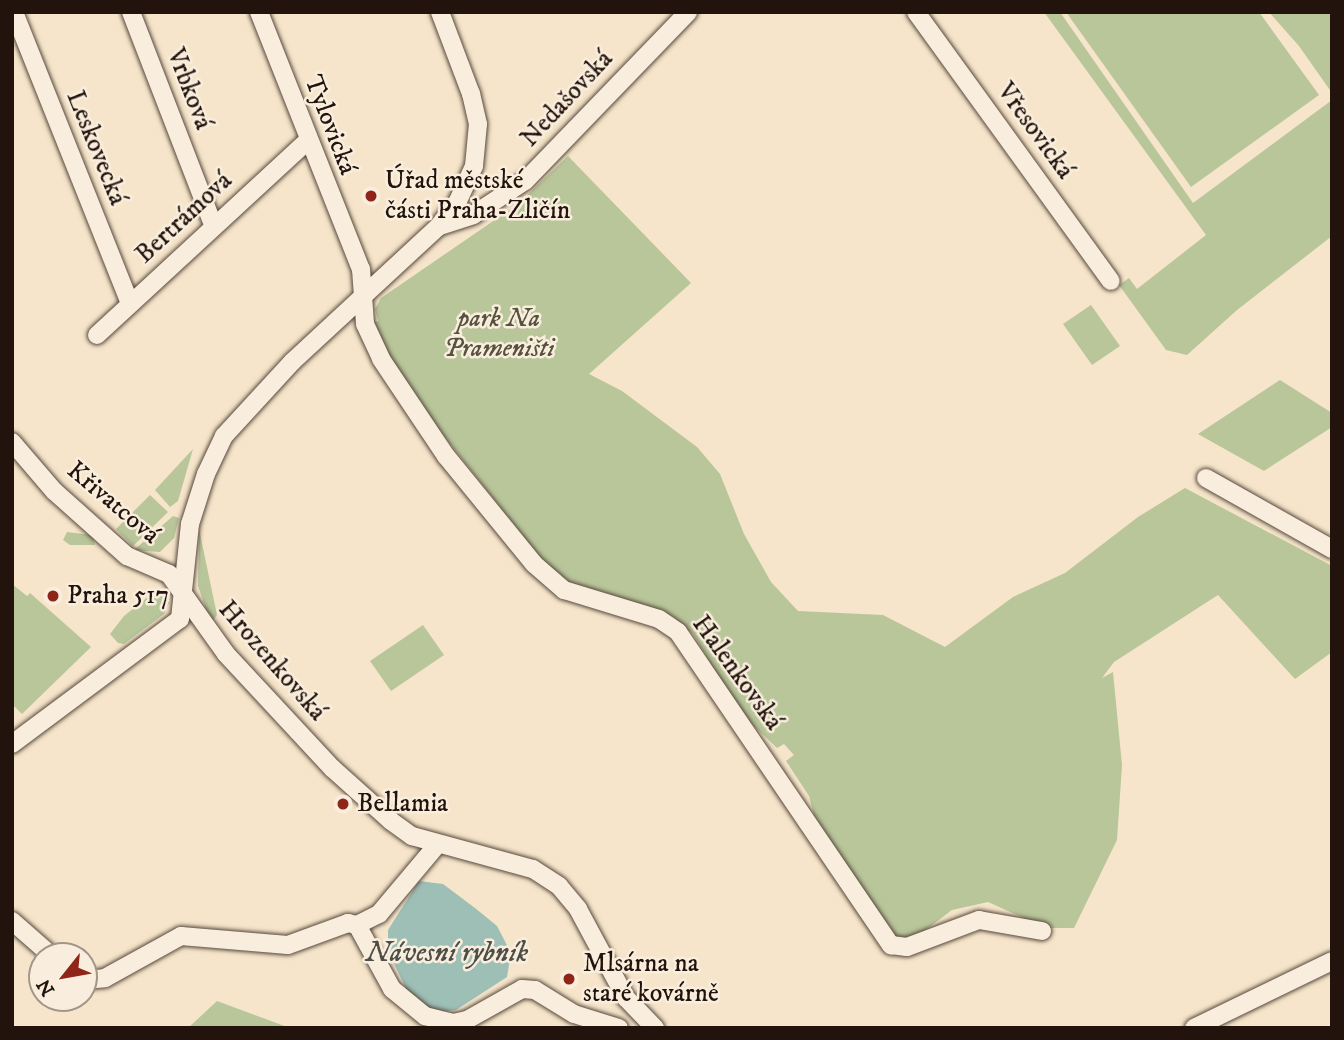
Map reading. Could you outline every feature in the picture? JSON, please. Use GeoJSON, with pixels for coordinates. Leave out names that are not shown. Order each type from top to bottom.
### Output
{"type":"FeatureCollection","features":[{"type":"Feature","properties":{"kind":"street","name":"Leskovecká"},"geometry":{"type":"LineString","coordinates":[[14,12],[130,304]]}},
{"type":"Feature","properties":{"kind":"street","name":"Vrbková"},"geometry":{"type":"LineString","coordinates":[[131,12],[213,225]]}},
{"type":"Feature","properties":{"kind":"street","name":"Tylovická"},"geometry":{"type":"LineString","coordinates":[[259,12],[361,269],[360,296]]}},
{"type":"Feature","properties":{"kind":"street","name":"Hrozenkovská"},"geometry":{"type":"LineString","coordinates":[[440,12],[471,94],[478,138],[470,180],[438,227],[360,296],[276,377],[224,436],[206,474],[190,524],[185,595],[203,627],[226,654],[332,768],[391,821],[412,836],[437,845],[533,869],[559,886],[578,909],[626,998],[649,1026]]}},
{"type":"Feature","properties":{"kind":"street","name":"Nedašovská"},"geometry":{"type":"LineString","coordinates":[[438,227],[472,215],[525,181],[688,12]]}},
{"type":"Feature","properties":{"kind":"street","name":"Vřesovická"},"geometry":{"type":"LineString","coordinates":[[916,12],[1111,281]]}},
{"type":"Feature","properties":{"kind":"street","name":"Bertrámová"},"geometry":{"type":"LineString","coordinates":[[97,335],[308,140]]}},
{"type":"Feature","properties":{"kind":"street","name":"Halenkovská"},"geometry":{"type":"LineString","coordinates":[[360,296],[365,324],[387,370],[506,531],[559,587],[659,619],[678,632],[770,762],[886,941],[902,949],[979,920],[1042,931]]}},
{"type":"Feature","properties":{"kind":"street","name":"Křivatcová"},"geometry":{"type":"LineString","coordinates":[[12,442],[54,491],[127,556],[169,574],[185,595]]}},
{"type":"Feature","properties":{"kind":"street"},"geometry":{"type":"LineString","coordinates":[[1206,478],[1332,550]]}},
{"type":"Feature","properties":{"kind":"street"},"geometry":{"type":"LineString","coordinates":[[12,744],[166,633],[180,619],[185,595]]}},
{"type":"Feature","properties":{"kind":"street"},"geometry":{"type":"LineString","coordinates":[[98,979],[105,978],[181,936],[288,945],[348,923],[357,925],[379,914],[437,845]]}},
{"type":"Feature","properties":{"kind":"street"},"geometry":{"type":"LineString","coordinates":[[12,921],[36,942]]}},
{"type":"Feature","properties":{"kind":"street"},"geometry":{"type":"LineString","coordinates":[[357,925],[392,989],[425,1016],[453,1023],[467,1020],[522,989],[535,990],[574,1014],[619,1028]]}},
{"type":"Feature","properties":{"kind":"street"},"geometry":{"type":"LineString","coordinates":[[1194,1028],[1332,961]]}},
{"type":"Feature","properties":{"kind":"green space"},"geometry":{"type":"Polygon","coordinates":[[[1044,12],[1060,12],[1193,203],[1332,100],[1332,236],[1237,310],[1187,355],[1166,350],[1119,285],[1129,278],[1137,289],[1206,235],[1044,12]]]}},
{"type":"Feature","properties":{"kind":"green space"},"geometry":{"type":"Polygon","coordinates":[[[1066,12],[1259,12],[1319,95],[1191,187],[1066,12]]]}},
{"type":"Feature","properties":{"kind":"green space"},"geometry":{"type":"Polygon","coordinates":[[[1269,12],[1332,12],[1332,93],[1299,46],[1269,12]]]}},
{"type":"Feature","properties":{"kind":"green space","name":"park Na Prameništi"},"geometry":{"type":"Polygon","coordinates":[[[568,156],[691,283],[589,374],[622,391],[697,447],[720,474],[744,534],[771,582],[798,611],[883,615],[945,647],[1013,597],[1065,573],[1138,517],[1185,488],[1332,566],[1332,652],[1295,679],[1218,595],[1114,662],[1102,678],[1113,672],[1122,765],[1117,840],[1074,928],[1046,928],[988,902],[952,910],[915,938],[893,938],[814,815],[809,796],[786,761],[794,755],[784,744],[777,748],[742,715],[693,634],[672,616],[564,580],[549,569],[399,379],[373,324],[378,321],[375,309],[381,298],[518,204],[568,156]]]}},
{"type":"Feature","properties":{"kind":"green space"},"geometry":{"type":"Polygon","coordinates":[[[1091,305],[1120,346],[1092,365],[1063,324],[1091,305]]]}},
{"type":"Feature","properties":{"kind":"green space"},"geometry":{"type":"Polygon","coordinates":[[[1280,380],[1332,413],[1332,427],[1264,471],[1198,434],[1280,380]]]}},
{"type":"Feature","properties":{"kind":"green space"},"geometry":{"type":"Polygon","coordinates":[[[193,449],[178,501],[170,507],[155,490],[193,449]]]}},
{"type":"Feature","properties":{"kind":"green space"},"geometry":{"type":"Polygon","coordinates":[[[150,495],[168,512],[133,546],[116,529],[150,495]]]}},
{"type":"Feature","properties":{"kind":"green space"},"geometry":{"type":"Polygon","coordinates":[[[173,516],[179,518],[174,538],[160,552],[134,550],[173,516]]]}},
{"type":"Feature","properties":{"kind":"green space"},"geometry":{"type":"Polygon","coordinates":[[[199,529],[217,615],[211,623],[198,586],[199,529]]]}},
{"type":"Feature","properties":{"kind":"green space"},"geometry":{"type":"Polygon","coordinates":[[[67,532],[92,535],[95,545],[70,545],[63,540],[67,532]]]}},
{"type":"Feature","properties":{"kind":"green space"},"geometry":{"type":"Polygon","coordinates":[[[12,584],[27,596],[30,593],[91,647],[22,714],[12,704],[12,584]]]}},
{"type":"Feature","properties":{"kind":"green space"},"geometry":{"type":"Polygon","coordinates":[[[154,592],[170,600],[164,614],[124,644],[118,643],[110,634],[124,616],[154,592]]]}},
{"type":"Feature","properties":{"kind":"green space"},"geometry":{"type":"Polygon","coordinates":[[[423,625],[444,655],[391,691],[370,661],[423,625]]]}},
{"type":"Feature","properties":{"kind":"green space"},"geometry":{"type":"Polygon","coordinates":[[[217,1001],[290,1028],[188,1028],[217,1001]]]}},
{"type":"Feature","properties":{"kind":"water","name":"Návesní rybník"},"geometry":{"type":"Polygon","coordinates":[[[419,881],[443,884],[475,908],[497,926],[511,953],[507,977],[456,1010],[433,1013],[410,997],[388,951],[388,930],[419,881]]]}},
{"type":"Feature","properties":{"kind":"place","name":"Úřad městské části Praha-Zličín"},"geometry":{"type":"Point","coordinates":[371,196]}},
{"type":"Feature","properties":{"kind":"place","name":"Praha 517"},"geometry":{"type":"Point","coordinates":[53,596]}},
{"type":"Feature","properties":{"kind":"place","name":"Bellamia"},"geometry":{"type":"Point","coordinates":[343,804]}},
{"type":"Feature","properties":{"kind":"place","name":"Mlsárna na staré kovárně"},"geometry":{"type":"Point","coordinates":[569,979]}}]}
